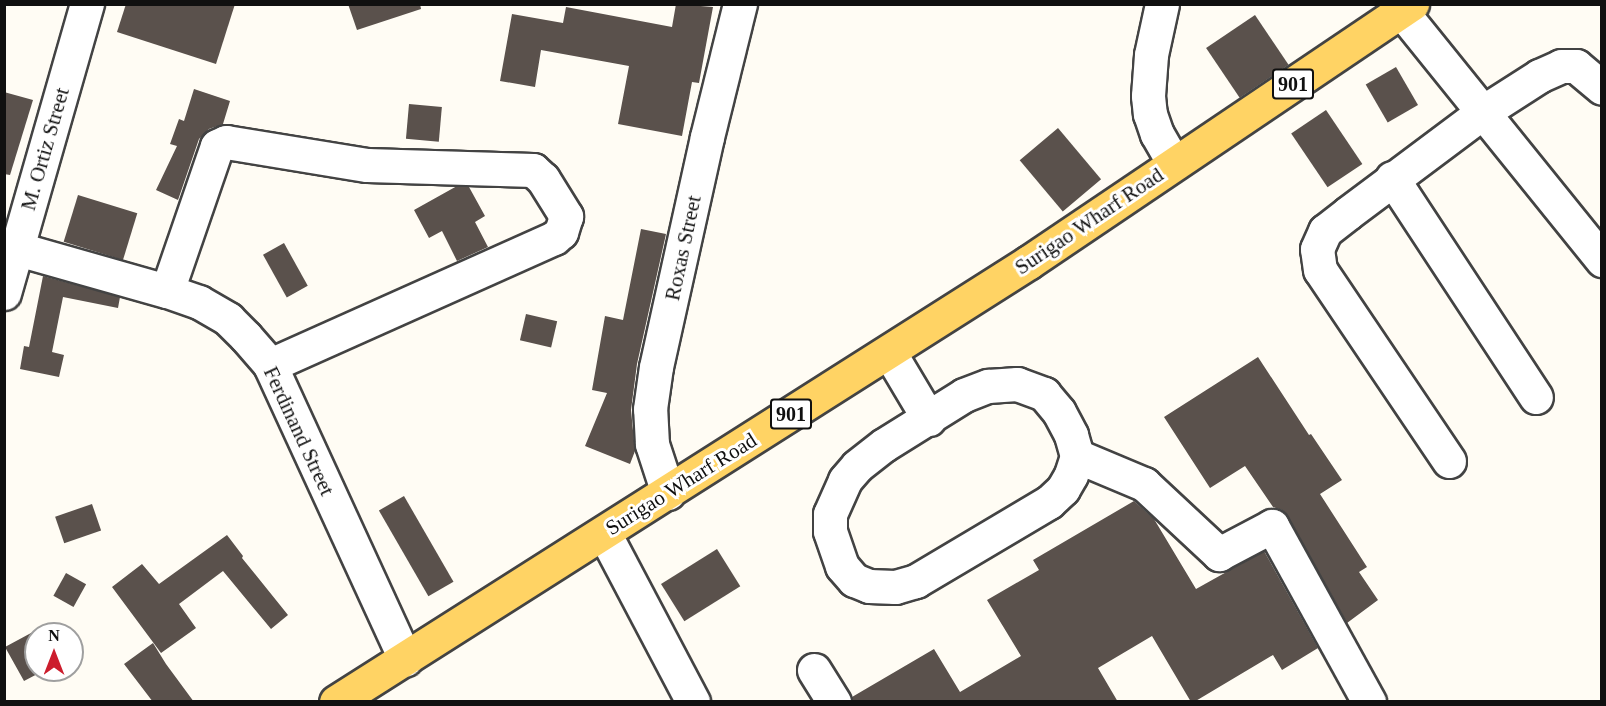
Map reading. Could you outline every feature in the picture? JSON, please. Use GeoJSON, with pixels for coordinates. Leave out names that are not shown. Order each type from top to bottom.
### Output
{"type":"FeatureCollection","features":[{"type":"Feature","properties":{"kind":"main road","name":"901"},"geometry":{"type":"LineString","coordinates":[[1174,163],[1407,8]]}},
{"type":"Feature","properties":{"kind":"main road","name":"Surigao Wharf Road"},"geometry":{"type":"LineString","coordinates":[[336,702],[1029,262],[1174,163]]}},
{"type":"Feature","properties":{"kind":"street","name":"M. Ortiz Street"},"geometry":{"type":"LineString","coordinates":[[4,293],[10,247],[87,4]]}},
{"type":"Feature","properties":{"kind":"street","name":"Roxas Street"},"geometry":{"type":"LineString","coordinates":[[668,493],[652,444],[652,398],[707,137],[740,4]]}},
{"type":"Feature","properties":{"kind":"street"},"geometry":{"type":"LineString","coordinates":[[1162,4],[1151,55],[1148,96],[1150,114],[1157,134],[1174,163]]}},
{"type":"Feature","properties":{"kind":"street"},"geometry":{"type":"LineString","coordinates":[[1407,8],[1484,112],[1602,260]]}},
{"type":"Feature","properties":{"kind":"street"},"geometry":{"type":"LineString","coordinates":[[1449,461],[1320,270],[1317,249],[1325,231],[1392,178],[1539,76],[1560,66],[1576,66],[1602,88]]}},
{"type":"Feature","properties":{"kind":"street"},"geometry":{"type":"LineString","coordinates":[[167,291],[217,147],[226,142],[367,165],[533,170],[543,179],[566,216],[561,232],[554,238],[270,365]]}},
{"type":"Feature","properties":{"kind":"street"},"geometry":{"type":"LineString","coordinates":[[1392,178],[1536,397]]}},
{"type":"Feature","properties":{"kind":"street","name":"Ferdinand Street"},"geometry":{"type":"LineString","coordinates":[[10,247],[167,291],[199,302],[228,319],[270,365],[405,659]]}},
{"type":"Feature","properties":{"kind":"street"},"geometry":{"type":"LineString","coordinates":[[889,352],[929,419]]}},
{"type":"Feature","properties":{"kind":"street"},"geometry":{"type":"LineString","coordinates":[[1017,384],[1044,394],[1059,412],[1071,435],[1077,456],[1071,475],[1063,489],[1049,502],[916,581],[895,587],[869,586],[854,580],[842,566],[833,546],[830,514],[836,497],[857,466],[964,395],[988,386],[1017,384]]}},
{"type":"Feature","properties":{"kind":"street"},"geometry":{"type":"LineString","coordinates":[[1077,456],[1144,484],[1219,554],[1272,526],[1369,702]]}},
{"type":"Feature","properties":{"kind":"street"},"geometry":{"type":"LineString","coordinates":[[604,533],[693,702]]}},
{"type":"Feature","properties":{"kind":"street"},"geometry":{"type":"LineString","coordinates":[[814,670],[834,702]]}},
{"type":"Feature","properties":{"kind":"building"},"geometry":{"type":"Polygon","coordinates":[[[126,4],[235,4],[216,64],[117,32],[126,4]]]}},
{"type":"Feature","properties":{"kind":"building"},"geometry":{"type":"Polygon","coordinates":[[[348,4],[420,4],[421,9],[357,30],[348,4]]]}},
{"type":"Feature","properties":{"kind":"building"},"geometry":{"type":"Polygon","coordinates":[[[676,4],[713,7],[699,83],[692,82],[682,136],[618,124],[629,66],[541,50],[535,87],[500,81],[512,14],[563,23],[566,7],[672,27],[676,4]]]}},
{"type":"Feature","properties":{"kind":"building"},"geometry":{"type":"Polygon","coordinates":[[[1255,15],[1289,65],[1240,98],[1206,48],[1255,15]]]}},
{"type":"Feature","properties":{"kind":"building"},"geometry":{"type":"Polygon","coordinates":[[[1396,67],[1418,105],[1388,123],[1366,84],[1396,67]]]}},
{"type":"Feature","properties":{"kind":"building"},"geometry":{"type":"Polygon","coordinates":[[[194,89],[230,101],[223,124],[209,129],[199,139],[178,200],[156,190],[177,146],[170,144],[179,119],[184,121],[194,89]]]}},
{"type":"Feature","properties":{"kind":"building"},"geometry":{"type":"Polygon","coordinates":[[[4,92],[33,100],[10,175],[4,174],[4,92]]]}},
{"type":"Feature","properties":{"kind":"building"},"geometry":{"type":"Polygon","coordinates":[[[409,104],[442,107],[439,142],[406,139],[409,104]]]}},
{"type":"Feature","properties":{"kind":"building"},"geometry":{"type":"Polygon","coordinates":[[[1326,110],[1362,164],[1328,187],[1291,133],[1326,110]]]}},
{"type":"Feature","properties":{"kind":"building"},"geometry":{"type":"Polygon","coordinates":[[[1058,128],[1101,179],[1063,211],[1020,160],[1058,128]]]}},
{"type":"Feature","properties":{"kind":"building"},"geometry":{"type":"Polygon","coordinates":[[[457,186],[469,187],[485,216],[475,222],[488,247],[457,261],[442,231],[429,238],[414,210],[457,186]]]}},
{"type":"Feature","properties":{"kind":"building"},"geometry":{"type":"Polygon","coordinates":[[[78,195],[137,213],[123,260],[64,242],[78,195]]]}},
{"type":"Feature","properties":{"kind":"building"},"geometry":{"type":"Polygon","coordinates":[[[641,229],[666,234],[637,364],[631,410],[635,451],[630,464],[585,446],[607,393],[592,390],[605,316],[623,320],[641,229]]]}},
{"type":"Feature","properties":{"kind":"building"},"geometry":{"type":"Polygon","coordinates":[[[284,243],[308,286],[287,297],[263,255],[284,243]]]}},
{"type":"Feature","properties":{"kind":"building"},"geometry":{"type":"Polygon","coordinates":[[[43,276],[120,297],[118,308],[63,297],[52,352],[64,355],[59,377],[20,369],[24,346],[29,347],[43,276]]]}},
{"type":"Feature","properties":{"kind":"building"},"geometry":{"type":"Polygon","coordinates":[[[526,314],[557,321],[551,348],[520,340],[526,314]]]}},
{"type":"Feature","properties":{"kind":"building"},"geometry":{"type":"Polygon","coordinates":[[[1258,357],[1309,435],[1311,434],[1342,480],[1320,494],[1367,567],[1359,572],[1378,600],[1347,623],[1288,517],[1282,510],[1273,507],[1245,466],[1210,488],[1164,417],[1258,357]]]}},
{"type":"Feature","properties":{"kind":"building"},"geometry":{"type":"Polygon","coordinates":[[[404,496],[454,582],[428,596],[379,511],[404,496]]]}},
{"type":"Feature","properties":{"kind":"building"},"geometry":{"type":"Polygon","coordinates":[[[1134,501],[1154,519],[1196,589],[1264,551],[1318,648],[1282,670],[1273,655],[1194,702],[1191,702],[1152,636],[1098,668],[1118,702],[853,702],[852,697],[934,649],[960,692],[1021,656],[987,600],[1039,570],[1033,560],[1134,501]]]}},
{"type":"Feature","properties":{"kind":"building"},"geometry":{"type":"Polygon","coordinates":[[[92,504],[101,530],[64,543],[55,517],[92,504]]]}},
{"type":"Feature","properties":{"kind":"building"},"geometry":{"type":"Polygon","coordinates":[[[227,535],[243,556],[242,558],[288,615],[271,629],[223,571],[179,604],[196,628],[161,653],[112,587],[142,564],[159,584],[227,535]]]}},
{"type":"Feature","properties":{"kind":"building"},"geometry":{"type":"Polygon","coordinates":[[[717,549],[740,586],[684,621],[661,584],[717,549]]]}},
{"type":"Feature","properties":{"kind":"building"},"geometry":{"type":"Polygon","coordinates":[[[66,573],[86,584],[74,607],[53,596],[66,573]]]}},
{"type":"Feature","properties":{"kind":"building"},"geometry":{"type":"Polygon","coordinates":[[[24,637],[24,681],[5,647],[24,637]]]}},
{"type":"Feature","properties":{"kind":"building"},"geometry":{"type":"Polygon","coordinates":[[[153,643],[194,702],[153,702],[124,664],[153,643]]]}}]}
